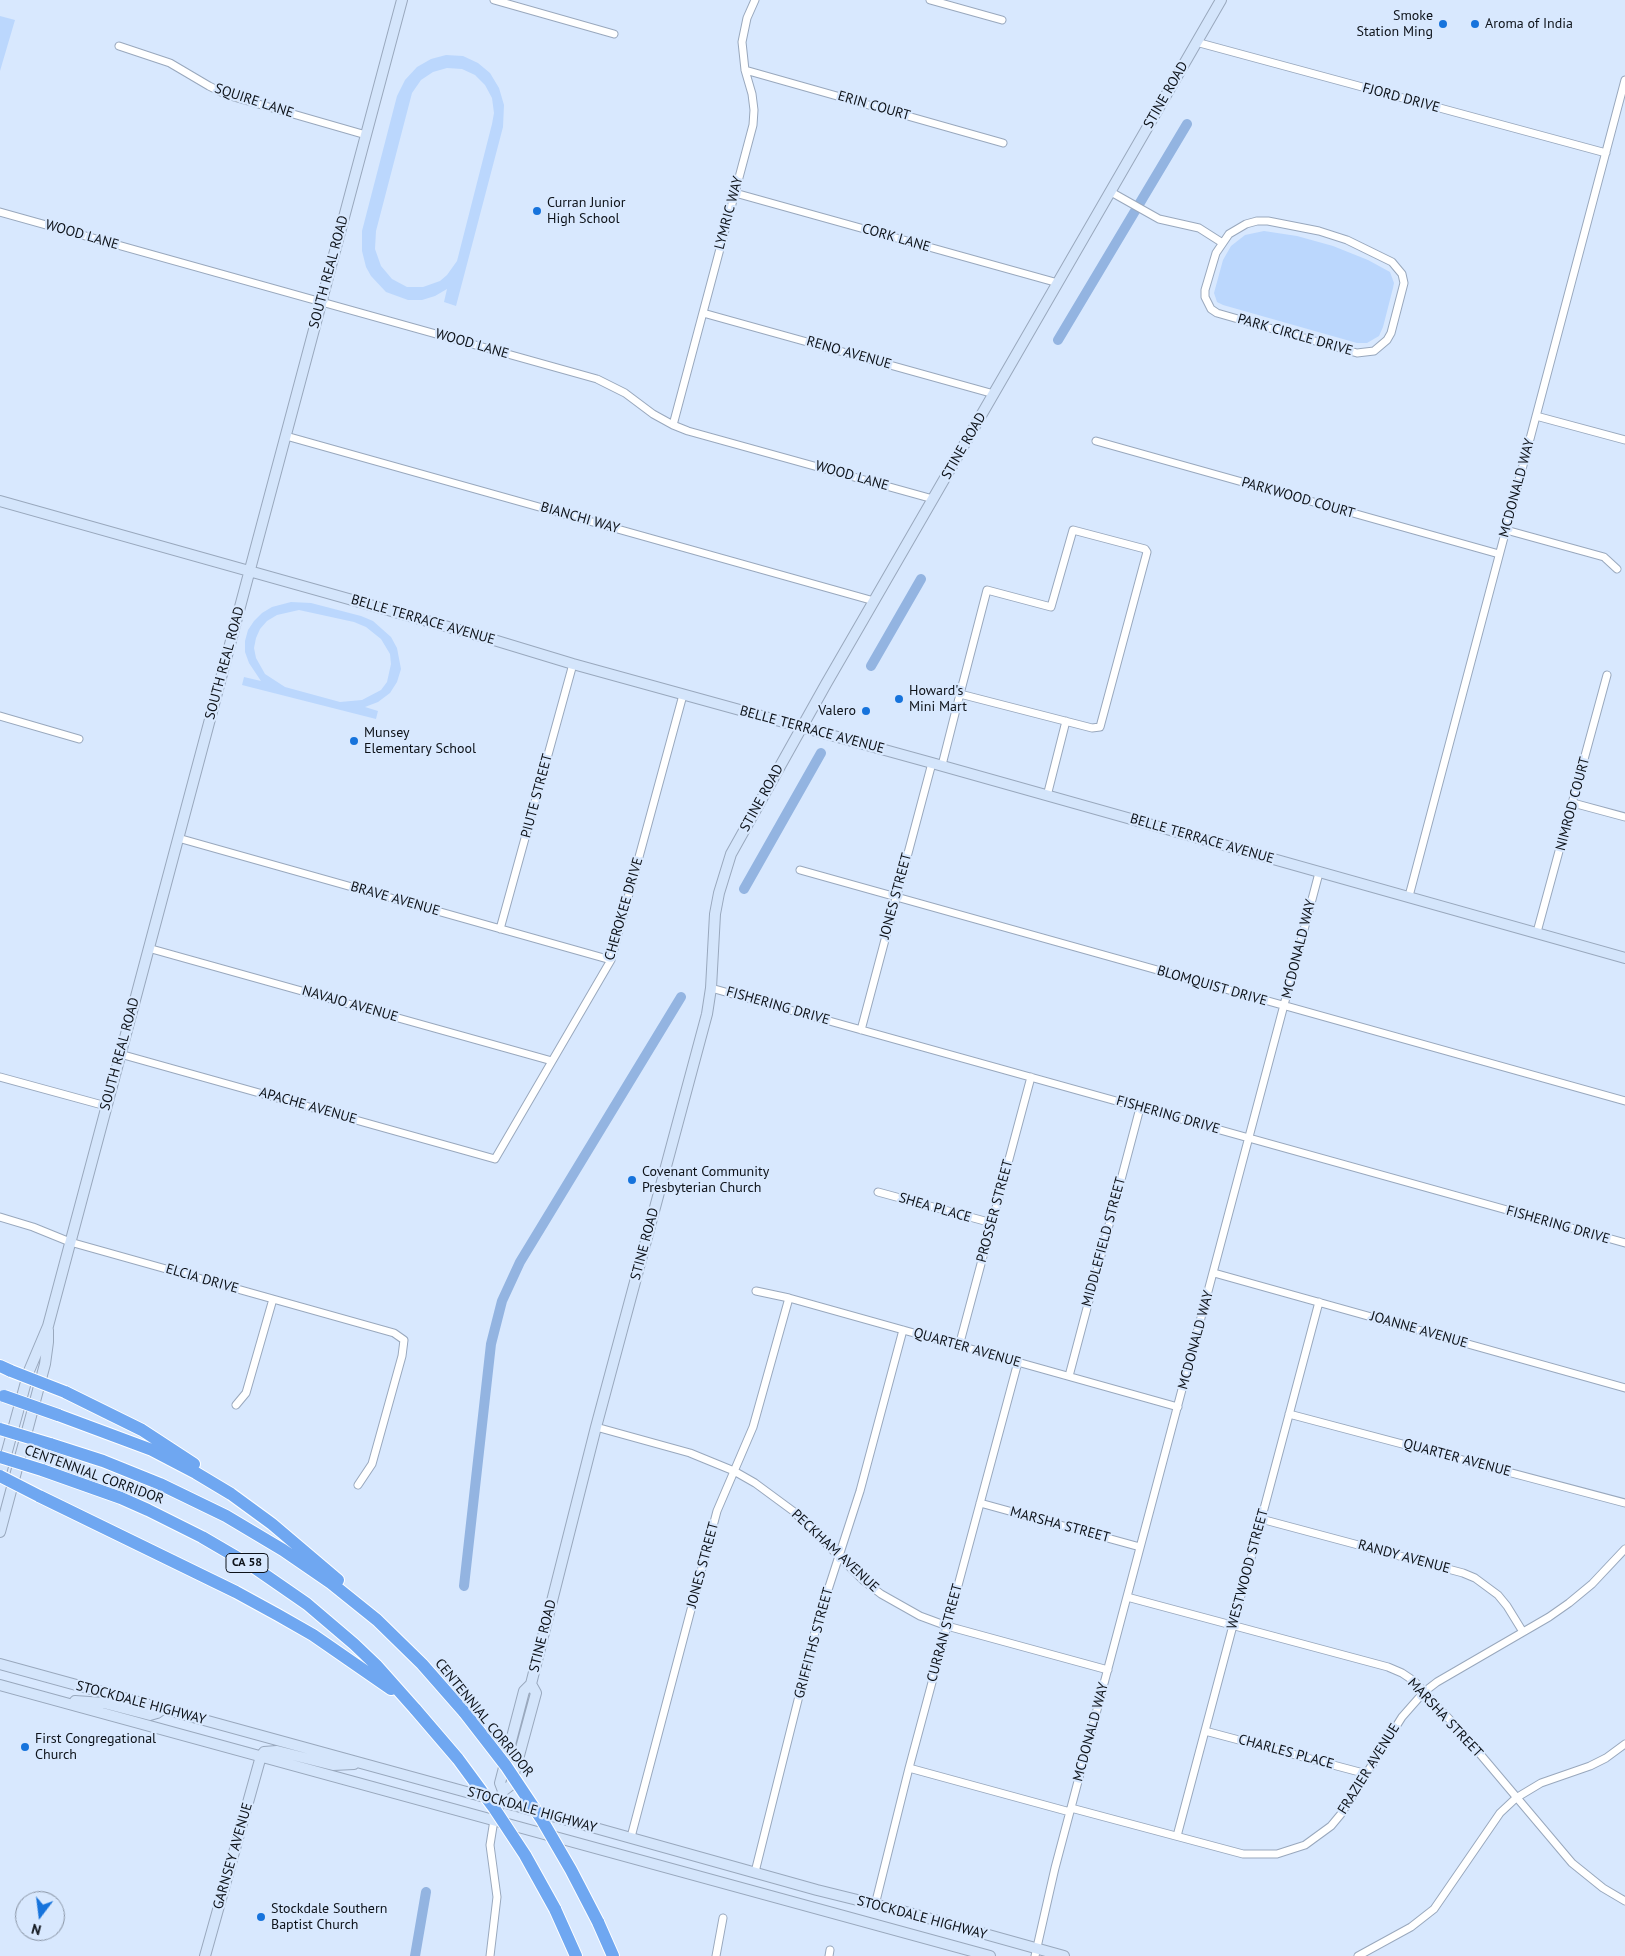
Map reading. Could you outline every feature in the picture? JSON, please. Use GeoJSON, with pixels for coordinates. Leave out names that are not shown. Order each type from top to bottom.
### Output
{"type":"FeatureCollection","features":[{"type":"Feature","properties":{"kind":"highway"},"geometry":{"type":"LineString","coordinates":[[6,1369],[65,1392],[120,1418],[163,1443],[205,1472],[325,1567],[398,1640]]}},
{"type":"Feature","properties":{"kind":"highway"},"geometry":{"type":"LineString","coordinates":[[2,1395],[129,1441],[167,1458],[196,1472],[245,1504]]}},
{"type":"Feature","properties":{"kind":"highway","name":"CENTENNIAL CORRIDOR"},"geometry":{"type":"LineString","coordinates":[[0,1429],[104,1461],[160,1484],[234,1521],[283,1550],[354,1601],[428,1670],[465,1713],[506,1766],[571,1870],[613,1956]]}},
{"type":"Feature","properties":{"kind":"highway","name":"CENTENNIAL CORRIDOR"},"geometry":{"type":"LineString","coordinates":[[0,1457],[121,1498],[202,1536],[255,1568],[332,1624],[376,1664],[458,1759],[494,1808],[525,1856],[555,1909],[576,1956]]}},
{"type":"Feature","properties":{"kind":"highway"},"geometry":{"type":"LineString","coordinates":[[0,1477],[236,1592],[278,1615],[313,1635],[413,1706]]}},
{"type":"Feature","properties":{"kind":"street","name":"SOUTH REAL ROAD"},"geometry":{"type":"LineString","coordinates":[[0,1477],[29,1371],[48,1326],[402,0]]}},
{"type":"Feature","properties":{"kind":"street"},"geometry":{"type":"LineString","coordinates":[[494,0],[614,34]]}},
{"type":"Feature","properties":{"kind":"street","name":"LYMRIC WAY"},"geometry":{"type":"LineString","coordinates":[[673,425],[753,125],[752,94],[742,57],[743,31],[755,0]]}},
{"type":"Feature","properties":{"kind":"street"},"geometry":{"type":"LineString","coordinates":[[930,0],[1002,20]]}},
{"type":"Feature","properties":{"kind":"street","name":"STINE ROAD"},"geometry":{"type":"LineString","coordinates":[[494,1820],[503,1790],[511,1785],[536,1693],[531,1684],[596,1427],[704,1023],[711,988],[715,914],[725,872],[741,835],[802,727],[1220,0]]}},
{"type":"Feature","properties":{"kind":"street","name":"FJORD DRIVE"},"geometry":{"type":"LineString","coordinates":[[1196,42],[1606,154]]}},
{"type":"Feature","properties":{"kind":"street","name":"SQUIRE LANE"},"geometry":{"type":"LineString","coordinates":[[119,46],[170,63],[228,95],[366,135]]}},
{"type":"Feature","properties":{"kind":"street","name":"ERIN COURT"},"geometry":{"type":"LineString","coordinates":[[745,70],[1003,142]]}},
{"type":"Feature","properties":{"kind":"street","name":"MCDONALD WAY"},"geometry":{"type":"LineString","coordinates":[[1410,896],[1625,80]]}},
{"type":"Feature","properties":{"kind":"street"},"geometry":{"type":"LineString","coordinates":[[1111,192],[1144,212],[1168,223],[1199,228],[1221,242]]}},
{"type":"Feature","properties":{"kind":"street","name":"CORK LANE"},"geometry":{"type":"LineString","coordinates":[[735,193],[1058,284]]}},
{"type":"Feature","properties":{"kind":"street","name":"WOOD LANE"},"geometry":{"type":"LineString","coordinates":[[0,212],[597,379],[625,393],[653,414],[673,425],[933,499]]}},
{"type":"Feature","properties":{"kind":"street","name":"PARK CIRCLE DRIVE"},"geometry":{"type":"LineString","coordinates":[[1268,221],[1304,228],[1347,240],[1392,262],[1402,274],[1404,283],[1391,333],[1387,340],[1374,351],[1357,353],[1217,313],[1207,304],[1205,290],[1221,242],[1228,234],[1246,224],[1268,221]]}},
{"type":"Feature","properties":{"kind":"street","name":"RENO AVENUE"},"geometry":{"type":"LineString","coordinates":[[703,313],[994,394]]}},
{"type":"Feature","properties":{"kind":"street"},"geometry":{"type":"LineString","coordinates":[[1536,416],[1625,440]]}},
{"type":"Feature","properties":{"kind":"street","name":"BIANCHI WAY"},"geometry":{"type":"LineString","coordinates":[[286,436],[874,601]]}},
{"type":"Feature","properties":{"kind":"street","name":"PARKWOOD COURT"},"geometry":{"type":"LineString","coordinates":[[1096,441],[1500,554]]}},
{"type":"Feature","properties":{"kind":"street","name":"BELLE TERRACE AVENUE"},"geometry":{"type":"LineString","coordinates":[[0,501],[68,522],[250,570],[683,695],[1410,896],[1625,958]]}},
{"type":"Feature","properties":{"kind":"street","name":"JONES STREET"},"geometry":{"type":"LineString","coordinates":[[861,1030],[896,897],[960,694],[987,590],[1051,607],[1073,530],[1142,547],[1147,552],[1100,727],[1092,728],[1066,721]]}},
{"type":"Feature","properties":{"kind":"street"},"geometry":{"type":"LineString","coordinates":[[1506,530],[1604,557],[1617,569]]}},
{"type":"Feature","properties":{"kind":"street","name":"PIUTE STREET"},"geometry":{"type":"LineString","coordinates":[[500,929],[573,664]]}},
{"type":"Feature","properties":{"kind":"street","name":"NIMROD COURT"},"geometry":{"type":"LineString","coordinates":[[1537,932],[1607,675]]}},
{"type":"Feature","properties":{"kind":"street"},"geometry":{"type":"LineString","coordinates":[[960,694],[1066,721],[1047,796]]}},
{"type":"Feature","properties":{"kind":"street","name":"CHEROKEE DRIVE"},"geometry":{"type":"LineString","coordinates":[[495,1159],[611,960],[683,695]]}},
{"type":"Feature","properties":{"kind":"street"},"geometry":{"type":"LineString","coordinates":[[0,716],[79,739]]}},
{"type":"Feature","properties":{"kind":"street"},"geometry":{"type":"LineString","coordinates":[[1573,803],[1625,817]]}},
{"type":"Feature","properties":{"kind":"street","name":"BRAVE AVENUE"},"geometry":{"type":"LineString","coordinates":[[178,838],[611,960]]}},
{"type":"Feature","properties":{"kind":"street","name":"BLOMQUIST DRIVE"},"geometry":{"type":"LineString","coordinates":[[800,870],[1625,1101]]}},
{"type":"Feature","properties":{"kind":"street","name":"MCDONALD WAY"},"geometry":{"type":"LineString","coordinates":[[1035,1952],[1070,1810],[1250,1138],[1319,872]]}},
{"type":"Feature","properties":{"kind":"street","name":"NAVAJO AVENUE"},"geometry":{"type":"LineString","coordinates":[[148,948],[552,1061]]}},
{"type":"Feature","properties":{"kind":"street","name":"FISHERING DRIVE"},"geometry":{"type":"LineString","coordinates":[[711,988],[1625,1243]]}},
{"type":"Feature","properties":{"kind":"street","name":"APACHE AVENUE"},"geometry":{"type":"LineString","coordinates":[[120,1054],[495,1159]]}},
{"type":"Feature","properties":{"kind":"street"},"geometry":{"type":"LineString","coordinates":[[0,1077],[106,1106]]}},
{"type":"Feature","properties":{"kind":"street","name":"PROSSER STREET"},"geometry":{"type":"LineString","coordinates":[[959,1346],[1031,1077]]}},
{"type":"Feature","properties":{"kind":"street","name":"MIDDLEFIELD STREET"},"geometry":{"type":"LineString","coordinates":[[1069,1376],[1140,1108]]}},
{"type":"Feature","properties":{"kind":"street","name":"SHEA PLACE"},"geometry":{"type":"LineString","coordinates":[[878,1192],[992,1223]]}},
{"type":"Feature","properties":{"kind":"street","name":"ELCIA DRIVE"},"geometry":{"type":"LineString","coordinates":[[0,1217],[33,1227],[70,1242],[394,1333],[404,1340],[402,1356],[372,1464],[358,1485]]}},
{"type":"Feature","properties":{"kind":"street","name":"JOANNE AVENUE"},"geometry":{"type":"LineString","coordinates":[[1214,1272],[1625,1388]]}},
{"type":"Feature","properties":{"kind":"street","name":"QUARTER AVENUE"},"geometry":{"type":"LineString","coordinates":[[756,1291],[789,1298],[1178,1407]]}},
{"type":"Feature","properties":{"kind":"street","name":"JONES STREET"},"geometry":{"type":"LineString","coordinates":[[631,1837],[717,1512],[753,1427],[789,1298]]}},
{"type":"Feature","properties":{"kind":"street"},"geometry":{"type":"LineString","coordinates":[[236,1405],[246,1393],[272,1299]]}},
{"type":"Feature","properties":{"kind":"street","name":"WESTWOOD STREET"},"geometry":{"type":"LineString","coordinates":[[1177,1836],[1319,1302]]}},
{"type":"Feature","properties":{"kind":"street","name":"SOUTH REAL ROAD"},"geometry":{"type":"LineString","coordinates":[[0,1532],[44,1369],[48,1326]]}},
{"type":"Feature","properties":{"kind":"street","name":"GRIFFITHS STREET"},"geometry":{"type":"LineString","coordinates":[[755,1872],[817,1624],[860,1491],[903,1330]]}},
{"type":"Feature","properties":{"kind":"street","name":"CURRAN STREET"},"geometry":{"type":"LineString","coordinates":[[875,1905],[909,1768],[1018,1362]]}},
{"type":"Feature","properties":{"kind":"street","name":"QUARTER AVENUE"},"geometry":{"type":"LineString","coordinates":[[1289,1414],[1625,1503]]}},
{"type":"Feature","properties":{"kind":"street","name":"PECKHAM AVENUE"},"geometry":{"type":"LineString","coordinates":[[596,1427],[690,1453],[734,1471],[755,1483],[781,1501],[881,1594],[920,1616],[947,1626],[1108,1670]]}},
{"type":"Feature","properties":{"kind":"street","name":"MARSHA STREET"},"geometry":{"type":"LineString","coordinates":[[980,1504],[1140,1548]]}},
{"type":"Feature","properties":{"kind":"street","name":"RANDY AVENUE"},"geometry":{"type":"LineString","coordinates":[[1261,1519],[1463,1573],[1475,1578],[1498,1595],[1523,1632]]}},
{"type":"Feature","properties":{"kind":"street","name":"FRAZIER AVENUE"},"geometry":{"type":"LineString","coordinates":[[909,1768],[1243,1854],[1259,1855],[1290,1850],[1319,1836],[1331,1826],[1341,1814],[1402,1717],[1424,1692],[1437,1682],[1549,1617],[1598,1578],[1625,1549]]}},
{"type":"Feature","properties":{"kind":"street","name":"MARSHA STREET"},"geometry":{"type":"LineString","coordinates":[[1127,1597],[1388,1667],[1414,1681],[1464,1735],[1572,1863],[1603,1888],[1625,1900]]}},
{"type":"Feature","properties":{"kind":"street","name":"STOCKDALE HIGHWAY"},"geometry":{"type":"LineString","coordinates":[[0,1664],[906,1912],[1035,1952],[1064,1956]]}},
{"type":"Feature","properties":{"kind":"street","name":"STOCKDALE HIGHWAY"},"geometry":{"type":"LineString","coordinates":[[0,1685],[990,1956]]}},
{"type":"Feature","properties":{"kind":"street"},"geometry":{"type":"LineString","coordinates":[[56,1700],[104,1703],[150,1714],[157,1713],[163,1709]]}},
{"type":"Feature","properties":{"kind":"street","name":"CHARLES PLACE"},"geometry":{"type":"LineString","coordinates":[[1205,1731],[1367,1774]]}},
{"type":"Feature","properties":{"kind":"street"},"geometry":{"type":"LineString","coordinates":[[1358,1956],[1411,1927],[1434,1909],[1500,1813],[1516,1798],[1541,1783],[1590,1766],[1606,1758],[1625,1744]]}},
{"type":"Feature","properties":{"kind":"street"},"geometry":{"type":"LineString","coordinates":[[261,1756],[264,1752],[272,1750],[333,1765],[362,1764]]}},
{"type":"Feature","properties":{"kind":"street","name":"GARNSEY AVENUE"},"geometry":{"type":"LineString","coordinates":[[206,1956],[261,1756]]}},
{"type":"Feature","properties":{"kind":"street"},"geometry":{"type":"LineString","coordinates":[[490,1956],[497,1897],[490,1845],[494,1820]]}},
{"type":"Feature","properties":{"kind":"street"},"geometry":{"type":"LineString","coordinates":[[716,1956],[723,1918]]}},
{"type":"Feature","properties":{"kind":"shaded area"},"geometry":{"type":"Polygon","coordinates":[[[0,16],[15,20],[0,71],[0,16]]]}},
{"type":"Feature","properties":{"kind":"shaded area"},"geometry":{"type":"Polygon","coordinates":[[[446,55],[463,56],[478,63],[490,73],[499,88],[504,105],[503,127],[456,306],[444,302],[447,289],[435,296],[422,300],[408,300],[386,292],[371,276],[366,267],[362,251],[362,231],[397,96],[405,80],[417,67],[431,59],[446,55]],[[447,68],[433,72],[421,80],[412,93],[376,231],[375,249],[381,266],[392,279],[407,287],[423,287],[440,281],[457,261],[492,124],[494,113],[492,98],[485,85],[475,75],[462,69],[447,68]]]}},
{"type":"Feature","properties":{"kind":"shaded area"},"geometry":{"type":"Polygon","coordinates":[[[1264,231],[1297,236],[1333,246],[1368,260],[1390,272],[1394,283],[1379,336],[1367,343],[1357,343],[1217,302],[1214,293],[1223,260],[1231,246],[1245,235],[1264,231]]]}},
{"type":"Feature","properties":{"kind":"shaded area"},"geometry":{"type":"Polygon","coordinates":[[[291,602],[311,603],[373,621],[391,637],[397,648],[401,669],[397,682],[390,693],[378,702],[365,707],[378,711],[376,719],[242,685],[244,677],[261,681],[249,663],[245,652],[245,641],[248,630],[254,621],[272,607],[291,602]],[[299,610],[277,615],[267,621],[260,629],[254,648],[256,658],[265,674],[285,687],[340,702],[362,700],[381,690],[387,682],[391,664],[390,654],[381,639],[366,627],[354,622],[299,610]]]}},
{"type":"Feature","properties":{"kind":"waterway"},"geometry":{"type":"LineString","coordinates":[[1058,340],[1187,124]]}},
{"type":"Feature","properties":{"kind":"waterway"},"geometry":{"type":"LineString","coordinates":[[871,666],[921,579]]}},
{"type":"Feature","properties":{"kind":"waterway"},"geometry":{"type":"LineString","coordinates":[[744,889],[821,753]]}},
{"type":"Feature","properties":{"kind":"waterway"},"geometry":{"type":"LineString","coordinates":[[464,1586],[491,1344],[502,1301],[520,1262],[681,997]]}},
{"type":"Feature","properties":{"kind":"waterway"},"geometry":{"type":"LineString","coordinates":[[415,1956],[426,1892]]}},
{"type":"Feature","properties":{"kind":"place","name":"Smoke Station Ming"},"geometry":{"type":"Point","coordinates":[1443,24]}},
{"type":"Feature","properties":{"kind":"place","name":"Aroma of India"},"geometry":{"type":"Point","coordinates":[1475,24]}},
{"type":"Feature","properties":{"kind":"place","name":"Curran Junior High School"},"geometry":{"type":"Point","coordinates":[537,211]}},
{"type":"Feature","properties":{"kind":"place","name":"Howard's Mini Mart"},"geometry":{"type":"Point","coordinates":[899,699]}},
{"type":"Feature","properties":{"kind":"place","name":"Valero"},"geometry":{"type":"Point","coordinates":[866,711]}},
{"type":"Feature","properties":{"kind":"place","name":"Munsey Elementary School"},"geometry":{"type":"Point","coordinates":[354,741]}},
{"type":"Feature","properties":{"kind":"place","name":"Covenant Community Presbyterian Church"},"geometry":{"type":"Point","coordinates":[632,1180]}},
{"type":"Feature","properties":{"kind":"place","name":"First Congregational Church"},"geometry":{"type":"Point","coordinates":[25,1747]}},
{"type":"Feature","properties":{"kind":"place","name":"Stockdale Southern Baptist Church"},"geometry":{"type":"Point","coordinates":[261,1917]}}]}
